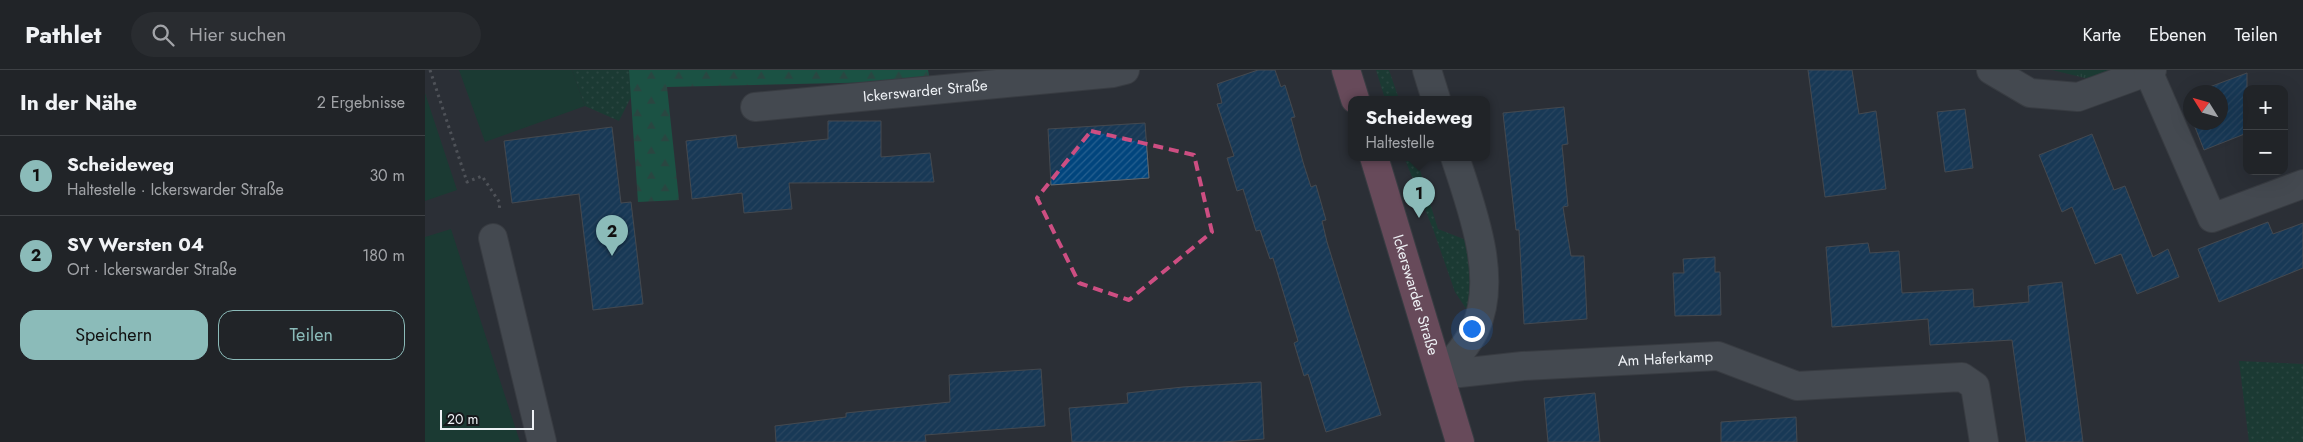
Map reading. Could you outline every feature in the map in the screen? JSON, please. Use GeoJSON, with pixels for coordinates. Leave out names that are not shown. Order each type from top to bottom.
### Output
{"type":"FeatureCollection","features":[{"type":"Feature","properties":{"kind":"main road"},"geometry":{"type":"LineString","coordinates":[[1346,70],[1354,96]]}},
{"type":"Feature","properties":{"kind":"main road","name":"Ickerswarder Straße"},"geometry":{"type":"LineString","coordinates":[[1375,161],[1460,442]]}},
{"type":"Feature","properties":{"kind":"street","name":"Ickerswarder Straße"},"geometry":{"type":"LineString","coordinates":[[755,107],[1113,73],[1125,70]]}},
{"type":"Feature","properties":{"kind":"street"},"geometry":{"type":"LineString","coordinates":[[1427,70],[1435,96]]}},
{"type":"Feature","properties":{"kind":"street"},"geometry":{"type":"LineString","coordinates":[[1991,70],[2030,93],[2077,97],[2150,71],[2212,218],[2303,184]]}},
{"type":"Feature","properties":{"kind":"street","name":"Ickerswarder Straße"},"geometry":{"type":"LineString","coordinates":[[1441,375],[1465,347],[1475,329],[1483,301],[1483,271],[1478,230],[1456,161]]}},
{"type":"Feature","properties":{"kind":"street"},"geometry":{"type":"LineString","coordinates":[[493,238],[543,442]]}},
{"type":"Feature","properties":{"kind":"street","name":"Am Haferkamp"},"geometry":{"type":"LineString","coordinates":[[1441,375],[1523,366],[1718,356],[1797,386],[1962,377],[1975,386],[1984,442]]}},
{"type":"Feature","properties":{"kind":"path"},"geometry":{"type":"LineString","coordinates":[[430,70],[467,182],[482,176],[500,203],[493,238]]}},
{"type":"Feature","properties":{"kind":"highlighted area"},"geometry":{"type":"Polygon","coordinates":[[[1091,131],[1194,155],[1212,232],[1129,300],[1079,283],[1037,198],[1091,131]]]}},
{"type":"Feature","properties":{"kind":"green space"},"geometry":{"type":"Polygon","coordinates":[[[459,70],[572,70],[585,106],[485,142],[459,70]]]}},
{"type":"Feature","properties":{"kind":"green space"},"geometry":{"type":"Polygon","coordinates":[[[572,70],[629,70],[631,97],[619,121],[585,106],[572,70]]]}},
{"type":"Feature","properties":{"kind":"green space"},"geometry":{"type":"Polygon","coordinates":[[[629,70],[928,70],[930,81],[667,87],[679,200],[638,202],[629,70]]]}},
{"type":"Feature","properties":{"kind":"green space"},"geometry":{"type":"Polygon","coordinates":[[[1376,70],[1389,70],[1398,96],[1384,96],[1376,70]]]}},
{"type":"Feature","properties":{"kind":"green space"},"geometry":{"type":"Polygon","coordinates":[[[2052,70],[2112,70],[2089,79],[2052,70]]]}},
{"type":"Feature","properties":{"kind":"green space"},"geometry":{"type":"Polygon","coordinates":[[[425,93],[457,190],[425,201],[425,93]]]}},
{"type":"Feature","properties":{"kind":"green space"},"geometry":{"type":"Polygon","coordinates":[[[1406,161],[1417,161],[1438,229],[1466,240],[1470,275],[1470,293],[1467,310],[1455,292],[1433,229],[1406,161]]]}},
{"type":"Feature","properties":{"kind":"green space"},"geometry":{"type":"Polygon","coordinates":[[[451,229],[520,442],[425,442],[425,237],[451,229]]]}},
{"type":"Feature","properties":{"kind":"green space"},"geometry":{"type":"Polygon","coordinates":[[[2239,361],[2303,364],[2303,442],[2249,442],[2239,361]]]}},
{"type":"Feature","properties":{"kind":"building"},"geometry":{"type":"Polygon","coordinates":[[[1258,70],[1275,70],[1281,87],[1285,85],[1295,117],[1291,118],[1303,162],[1311,187],[1316,185],[1326,220],[1322,221],[1327,242],[1381,415],[1326,432],[1308,374],[1304,376],[1294,343],[1298,341],[1273,258],[1270,259],[1260,230],[1256,231],[1243,189],[1237,191],[1227,158],[1234,156],[1217,104],[1222,103],[1217,84],[1258,70]]]}},
{"type":"Feature","properties":{"kind":"building"},"geometry":{"type":"Polygon","coordinates":[[[1808,70],[1852,70],[1859,114],[1876,111],[1886,189],[1825,197],[1808,70]]]}},
{"type":"Feature","properties":{"kind":"building"},"geometry":{"type":"Polygon","coordinates":[[[2247,73],[2247,85],[2243,85],[2243,135],[2204,150],[2196,130],[2228,130],[2228,85],[2215,85],[2247,73]]]}},
{"type":"Feature","properties":{"kind":"building"},"geometry":{"type":"Polygon","coordinates":[[[1564,107],[1568,144],[1562,145],[1568,206],[1563,207],[1571,256],[1584,256],[1587,319],[1524,324],[1519,230],[1516,230],[1503,113],[1564,107]]]}},
{"type":"Feature","properties":{"kind":"building"},"geometry":{"type":"Polygon","coordinates":[[[1965,109],[1973,168],[1945,172],[1937,112],[1965,109]]]}},
{"type":"Feature","properties":{"kind":"building"},"geometry":{"type":"Polygon","coordinates":[[[828,121],[881,121],[881,157],[930,153],[934,182],[789,183],[792,209],[744,213],[742,193],[692,199],[686,141],[736,135],[738,148],[828,139],[828,121]]]}},
{"type":"Feature","properties":{"kind":"building"},"geometry":{"type":"Polygon","coordinates":[[[1145,123],[1149,178],[1051,185],[1048,129],[1145,123]]]}},
{"type":"Feature","properties":{"kind":"building"},"geometry":{"type":"Polygon","coordinates":[[[612,127],[621,203],[631,202],[643,304],[593,310],[579,194],[512,203],[504,141],[612,127]]]}},
{"type":"Feature","properties":{"kind":"building"},"geometry":{"type":"Polygon","coordinates":[[[2092,134],[2114,190],[2125,186],[2153,257],[2168,249],[2179,277],[2137,294],[2121,254],[2095,264],[2072,207],[2062,212],[2039,155],[2092,134]]]}},
{"type":"Feature","properties":{"kind":"building"},"geometry":{"type":"Polygon","coordinates":[[[2268,222],[2273,234],[2303,223],[2303,268],[2219,302],[2198,249],[2268,222]]]}},
{"type":"Feature","properties":{"kind":"building"},"geometry":{"type":"Polygon","coordinates":[[[1868,243],[1870,253],[1899,251],[1902,293],[1973,289],[1974,307],[2029,302],[2028,286],[2062,282],[2083,442],[2026,442],[2012,340],[1930,345],[1928,319],[1832,327],[1826,247],[1868,243]]]}},
{"type":"Feature","properties":{"kind":"building"},"geometry":{"type":"Polygon","coordinates":[[[1715,257],[1715,272],[1720,272],[1721,315],[1675,316],[1673,273],[1684,273],[1683,259],[1715,257]]]}},
{"type":"Feature","properties":{"kind":"building"},"geometry":{"type":"Polygon","coordinates":[[[1041,369],[1045,426],[925,435],[926,442],[776,442],[775,426],[846,417],[846,413],[950,402],[949,375],[1041,369]]]}},
{"type":"Feature","properties":{"kind":"building"},"geometry":{"type":"Polygon","coordinates":[[[1261,382],[1264,439],[1223,442],[1072,442],[1069,408],[1128,403],[1127,393],[1261,382]]]}},
{"type":"Feature","properties":{"kind":"building"},"geometry":{"type":"Polygon","coordinates":[[[1595,393],[1600,442],[1548,442],[1544,398],[1595,393]]]}},
{"type":"Feature","properties":{"kind":"building"},"geometry":{"type":"Polygon","coordinates":[[[1796,417],[1797,442],[1721,442],[1721,422],[1796,417]]]}},
{"type":"Feature","properties":{"kind":"place","name":"Scheideweg"},"geometry":{"type":"Point","coordinates":[1419,218]}},
{"type":"Feature","properties":{"kind":"place","name":"SV Wersten 04"},"geometry":{"type":"Point","coordinates":[612,256]}}]}
